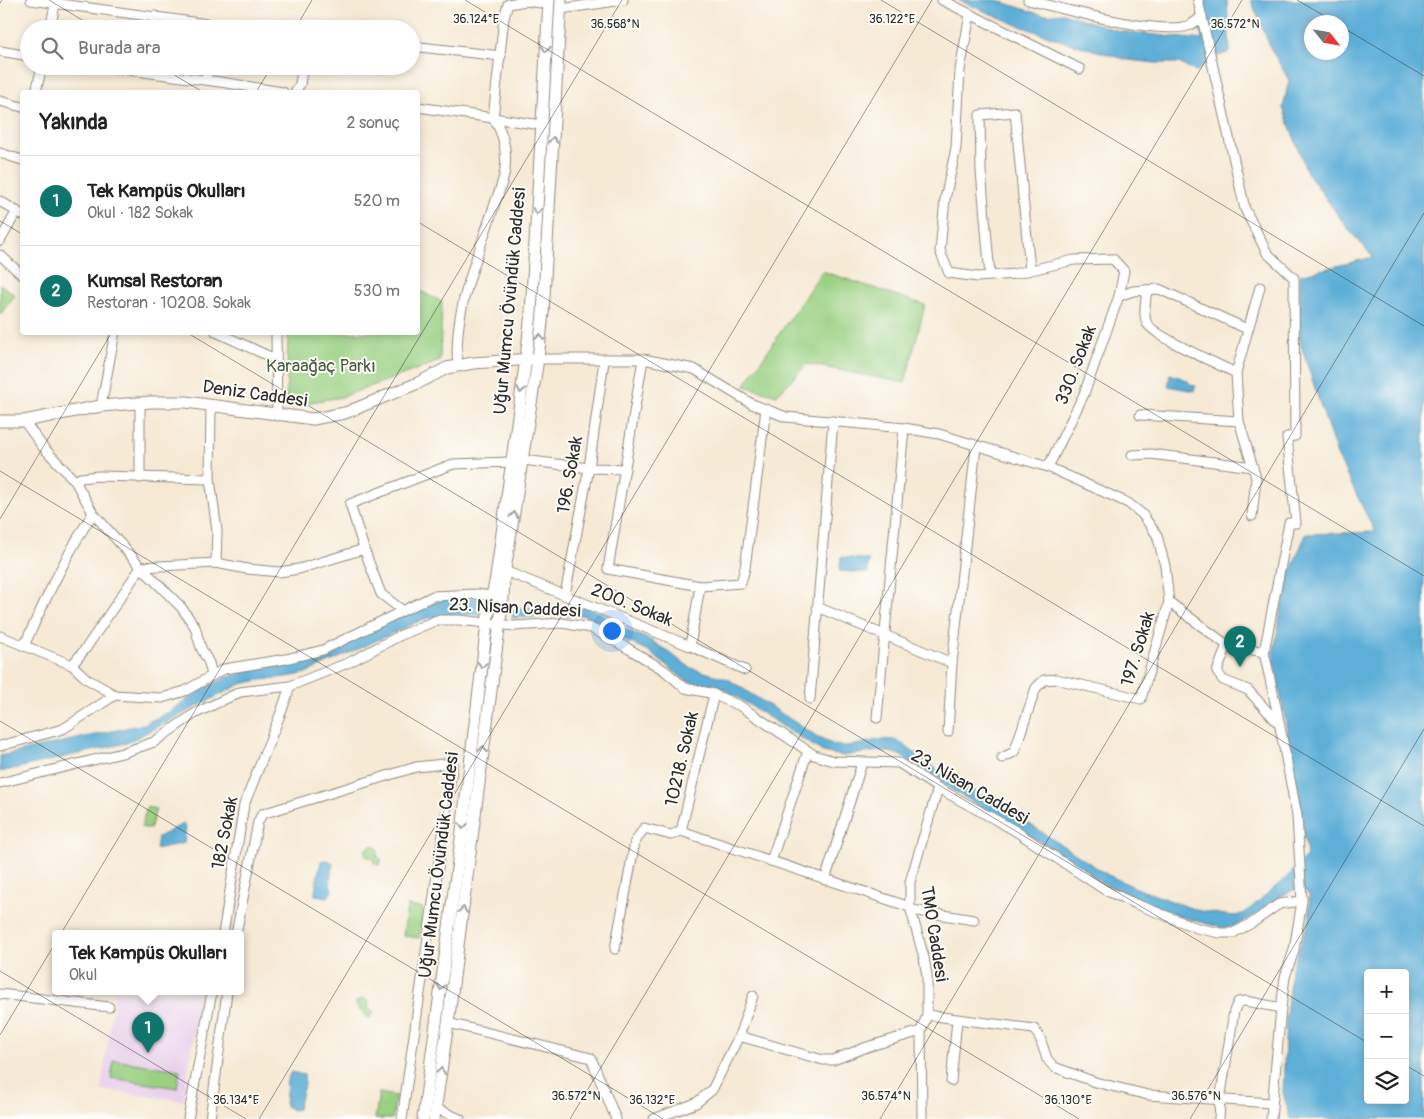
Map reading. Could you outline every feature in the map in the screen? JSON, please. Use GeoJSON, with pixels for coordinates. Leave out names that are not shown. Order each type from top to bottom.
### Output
{"type":"FeatureCollection","features":[{"type":"Feature","properties":{"kind":"street"},"geometry":{"type":"LineString","coordinates":[[31,0],[181,20]]}},
{"type":"Feature","properties":{"kind":"street"},"geometry":{"type":"LineString","coordinates":[[561,4],[623,0]]}},
{"type":"Feature","properties":{"kind":"street"},"geometry":{"type":"LineString","coordinates":[[942,0],[1080,69]]}},
{"type":"Feature","properties":{"kind":"street"},"geometry":{"type":"LineString","coordinates":[[1028,0],[1145,27],[1173,28],[1190,25],[1202,16]]}},
{"type":"Feature","properties":{"kind":"street"},"geometry":{"type":"LineString","coordinates":[[1198,0],[1245,209],[1267,253],[1294,278],[1295,436],[1287,437],[1296,523],[1289,523],[1264,652],[1297,816],[1302,901],[1294,950],[1285,977],[1271,1119]]}},
{"type":"Feature","properties":{"kind":"street"},"geometry":{"type":"LineString","coordinates":[[458,366],[456,347],[461,313],[505,169],[502,129],[493,118],[504,18],[508,4],[526,1],[549,2]]}},
{"type":"Feature","properties":{"kind":"street"},"geometry":{"type":"LineString","coordinates":[[52,20],[55,2]]}},
{"type":"Feature","properties":{"kind":"street","name":"Uğur Mumcu Övündük Caddesi"},"geometry":{"type":"LineString","coordinates":[[532,359],[541,125],[549,2]]}},
{"type":"Feature","properties":{"kind":"street","name":"Uğur Mumcu Övündük Caddesi"},"geometry":{"type":"LineString","coordinates":[[496,601],[496,577],[517,461],[532,359],[543,304],[561,4]]}},
{"type":"Feature","properties":{"kind":"street"},"geometry":{"type":"LineString","coordinates":[[970,14],[960,70],[956,148],[945,199],[940,251],[949,273],[978,277],[990,276],[1014,274],[1030,270],[1015,112],[980,114],[981,171],[990,276]]}},
{"type":"Feature","properties":{"kind":"street"},"geometry":{"type":"LineString","coordinates":[[154,20],[155,16]]}},
{"type":"Feature","properties":{"kind":"street"},"geometry":{"type":"LineString","coordinates":[[420,47],[501,56]]}},
{"type":"Feature","properties":{"kind":"street"},"geometry":{"type":"LineString","coordinates":[[0,51],[20,54]]}},
{"type":"Feature","properties":{"kind":"street"},"geometry":{"type":"LineString","coordinates":[[36,90],[40,75]]}},
{"type":"Feature","properties":{"kind":"street"},"geometry":{"type":"LineString","coordinates":[[176,75],[270,90]]}},
{"type":"Feature","properties":{"kind":"street"},"geometry":{"type":"LineString","coordinates":[[206,80],[207,75]]}},
{"type":"Feature","properties":{"kind":"street"},"geometry":{"type":"LineString","coordinates":[[296,90],[300,84],[302,75]]}},
{"type":"Feature","properties":{"kind":"street"},"geometry":{"type":"LineString","coordinates":[[0,101],[20,106]]}},
{"type":"Feature","properties":{"kind":"street"},"geometry":{"type":"LineString","coordinates":[[420,107],[541,125]]}},
{"type":"Feature","properties":{"kind":"street"},"geometry":{"type":"LineString","coordinates":[[0,153],[20,158]]}},
{"type":"Feature","properties":{"kind":"street"},"geometry":{"type":"LineString","coordinates":[[0,201],[20,213],[0,241]]}},
{"type":"Feature","properties":{"kind":"street"},"geometry":{"type":"LineString","coordinates":[[0,254],[20,273]]}},
{"type":"Feature","properties":{"kind":"street","name":"330. Sokak"},"geometry":{"type":"LineString","coordinates":[[1030,270],[1074,260],[1113,258],[1124,271],[1119,296],[1084,394],[1048,467]]}},
{"type":"Feature","properties":{"kind":"street"},"geometry":{"type":"LineString","coordinates":[[1252,516],[1256,478],[1239,420],[1236,373],[1260,287]]}},
{"type":"Feature","properties":{"kind":"street"},"geometry":{"type":"LineString","coordinates":[[1119,296],[1133,291],[1159,289],[1247,329]]}},
{"type":"Feature","properties":{"kind":"street"},"geometry":{"type":"LineString","coordinates":[[1147,290],[1145,321],[1148,327],[1172,342],[1236,373]]}},
{"type":"Feature","properties":{"kind":"street"},"geometry":{"type":"LineString","coordinates":[[100,406],[115,335]]}},
{"type":"Feature","properties":{"kind":"street"},"geometry":{"type":"LineString","coordinates":[[223,335],[275,359]]}},
{"type":"Feature","properties":{"kind":"street"},"geometry":{"type":"LineString","coordinates":[[276,335],[277,416]]}},
{"type":"Feature","properties":{"kind":"street"},"geometry":{"type":"LineString","coordinates":[[532,359],[604,361],[643,359],[694,369],[752,404],[786,417],[904,428],[938,434],[976,447],[1048,467]]}},
{"type":"Feature","properties":{"kind":"street","name":"Deniz Caddesi"},"geometry":{"type":"LineString","coordinates":[[0,421],[24,421],[100,406],[186,402],[277,416],[313,419],[345,413],[418,383],[447,368],[532,359]]}},
{"type":"Feature","properties":{"kind":"street","name":"200. Sokak"},"geometry":{"type":"LineString","coordinates":[[643,359],[608,569],[700,586]]}},
{"type":"Feature","properties":{"kind":"street","name":"196. Sokak"},"geometry":{"type":"LineString","coordinates":[[565,595],[589,468],[604,361]]}},
{"type":"Feature","properties":{"kind":"street"},"geometry":{"type":"LineString","coordinates":[[140,403],[140,478]]}},
{"type":"Feature","properties":{"kind":"street"},"geometry":{"type":"LineString","coordinates":[[211,406],[210,479],[217,531],[216,563]]}},
{"type":"Feature","properties":{"kind":"street"},"geometry":{"type":"LineString","coordinates":[[690,646],[700,586],[741,583],[745,568],[766,410]]}},
{"type":"Feature","properties":{"kind":"street"},"geometry":{"type":"LineString","coordinates":[[1140,415],[1239,420]]}},
{"type":"Feature","properties":{"kind":"street"},"geometry":{"type":"LineString","coordinates":[[24,421],[43,447],[75,481],[92,513],[141,567],[181,607],[196,627],[201,648],[209,663],[212,675]]}},
{"type":"Feature","properties":{"kind":"street"},"geometry":{"type":"LineString","coordinates":[[810,699],[833,421]]}},
{"type":"Feature","properties":{"kind":"street"},"geometry":{"type":"LineString","coordinates":[[877,718],[904,428]]}},
{"type":"Feature","properties":{"kind":"street"},"geometry":{"type":"LineString","coordinates":[[948,732],[952,663],[976,447]]}},
{"type":"Feature","properties":{"kind":"street"},"geometry":{"type":"LineString","coordinates":[[1132,455],[1151,454],[1254,467]]}},
{"type":"Feature","properties":{"kind":"street"},"geometry":{"type":"LineString","coordinates":[[402,610],[381,594],[350,504],[454,464],[517,461],[589,468],[625,469]]}},
{"type":"Feature","properties":{"kind":"street","name":"Uğur Mumcu Övündük Caddesi"},"geometry":{"type":"LineString","coordinates":[[496,601],[505,571],[517,461]]}},
{"type":"Feature","properties":{"kind":"street","name":"197. Sokak"},"geometry":{"type":"LineString","coordinates":[[1002,758],[1014,752],[1036,688],[1044,680],[1056,679],[1141,699],[1169,602],[1165,566],[1157,535],[1142,514],[1128,503],[1048,467]]}},
{"type":"Feature","properties":{"kind":"street"},"geometry":{"type":"LineString","coordinates":[[75,481],[80,478],[99,476],[210,479]]}},
{"type":"Feature","properties":{"kind":"street"},"geometry":{"type":"LineString","coordinates":[[24,646],[42,605],[75,541],[92,513]]}},
{"type":"Feature","properties":{"kind":"street"},"geometry":{"type":"LineString","coordinates":[[141,567],[216,563],[247,569],[280,572],[299,569],[364,549]]}},
{"type":"Feature","properties":{"kind":"street"},"geometry":{"type":"LineString","coordinates":[[72,665],[86,648],[141,567]]}},
{"type":"Feature","properties":{"kind":"street","name":"200. Sokak"},"geometry":{"type":"LineString","coordinates":[[505,571],[745,670]]}},
{"type":"Feature","properties":{"kind":"street"},"geometry":{"type":"LineString","coordinates":[[0,636],[72,665],[87,679],[115,695],[162,698],[185,691],[224,669],[286,659],[323,650],[433,596],[462,594],[496,601],[493,621]]}},
{"type":"Feature","properties":{"kind":"street"},"geometry":{"type":"LineString","coordinates":[[1169,602],[1227,645],[1264,652]]}},
{"type":"Feature","properties":{"kind":"street"},"geometry":{"type":"LineString","coordinates":[[817,607],[952,663]]}},
{"type":"Feature","properties":{"kind":"street","name":"23. Nisan Caddesi"},"geometry":{"type":"LineString","coordinates":[[0,783],[122,753],[154,742],[194,714],[240,692],[290,686],[350,662],[399,636],[437,620],[493,621],[514,626],[562,623],[591,628],[664,670],[685,688],[714,694],[740,706],[814,755],[834,761],[899,763],[938,788],[1014,830],[1105,890],[1197,928],[1220,933],[1233,933],[1252,923],[1279,904],[1302,901]]}},
{"type":"Feature","properties":{"kind":"street","name":"Uğur Mumcu Övündük Caddesi"},"geometry":{"type":"LineString","coordinates":[[434,1114],[448,1023],[493,621]]}},
{"type":"Feature","properties":{"kind":"street","name":"Uğur Mumcu Övündük Caddesi"},"geometry":{"type":"LineString","coordinates":[[423,1119],[493,621]]}},
{"type":"Feature","properties":{"kind":"street"},"geometry":{"type":"LineString","coordinates":[[1227,645],[1217,672],[1223,680],[1248,690],[1280,724]]}},
{"type":"Feature","properties":{"kind":"street","name":"182 Sokak"},"geometry":{"type":"LineString","coordinates":[[224,930],[244,805],[290,686]]}},
{"type":"Feature","properties":{"kind":"street","name":"10218. Sokak"},"geometry":{"type":"LineString","coordinates":[[681,831],[714,694]]}},
{"type":"Feature","properties":{"kind":"street"},"geometry":{"type":"LineString","coordinates":[[0,746],[63,729],[115,695]]}},
{"type":"Feature","properties":{"kind":"street"},"geometry":{"type":"LineString","coordinates":[[771,861],[808,751]]}},
{"type":"Feature","properties":{"kind":"street"},"geometry":{"type":"LineString","coordinates":[[237,930],[258,822],[262,814],[416,767],[452,763],[402,1119]]}},
{"type":"Feature","properties":{"kind":"street"},"geometry":{"type":"LineString","coordinates":[[825,880],[862,763]]}},
{"type":"Feature","properties":{"kind":"street","name":"TMO Caddesi"},"geometry":{"type":"LineString","coordinates":[[922,1119],[921,1031],[927,1015],[926,976],[924,958],[911,909],[910,882],[938,788]]}},
{"type":"Feature","properties":{"kind":"street"},"geometry":{"type":"LineString","coordinates":[[615,949],[635,842],[644,828],[671,835],[681,831],[911,909],[974,920]]}},
{"type":"Feature","properties":{"kind":"street"},"geometry":{"type":"LineString","coordinates":[[0,994],[109,1007]]}},
{"type":"Feature","properties":{"kind":"street"},"geometry":{"type":"LineString","coordinates":[[188,1119],[211,995]]}},
{"type":"Feature","properties":{"kind":"street"},"geometry":{"type":"LineString","coordinates":[[210,1119],[228,995]]}},
{"type":"Feature","properties":{"kind":"street"},"geometry":{"type":"LineString","coordinates":[[654,1119],[696,1103],[712,1090],[739,1036],[753,996]]}},
{"type":"Feature","properties":{"kind":"street"},"geometry":{"type":"LineString","coordinates":[[1219,1119],[1220,1100],[1234,1011],[1238,1002],[1281,1008]]}},
{"type":"Feature","properties":{"kind":"street"},"geometry":{"type":"LineString","coordinates":[[927,1015],[1034,1028],[1040,1038],[1047,1059],[1054,1067],[1095,1082],[1148,1095],[1272,1103]]}},
{"type":"Feature","properties":{"kind":"street"},"geometry":{"type":"LineString","coordinates":[[951,1081],[957,1020]]}},
{"type":"Feature","properties":{"kind":"street"},"geometry":{"type":"LineString","coordinates":[[448,1023],[591,1058],[616,1119]]}},
{"type":"Feature","properties":{"kind":"street"},"geometry":{"type":"LineString","coordinates":[[739,1036],[823,1060],[833,1060],[866,1047],[921,1031]]}},
{"type":"Feature","properties":{"kind":"street"},"geometry":{"type":"LineString","coordinates":[[434,1114],[460,1119]]}},
{"type":"Feature","properties":{"kind":"shaded area"},"geometry":{"type":"Polygon","coordinates":[[[115,995],[200,995],[184,1101],[101,1090],[115,995]]]}},
{"type":"Feature","properties":{"kind":"green space"},"geometry":{"type":"Polygon","coordinates":[[[822,271],[925,305],[905,383],[807,364],[777,395],[744,386],[822,271]]]}},
{"type":"Feature","properties":{"kind":"green space"},"geometry":{"type":"Polygon","coordinates":[[[0,284],[15,295],[0,315],[0,284]]]}},
{"type":"Feature","properties":{"kind":"green space","name":"Karaağaç Parkı"},"geometry":{"type":"Polygon","coordinates":[[[420,291],[442,302],[440,361],[342,397],[286,406],[288,335],[420,335],[420,291]]]}},
{"type":"Feature","properties":{"kind":"green space"},"geometry":{"type":"Polygon","coordinates":[[[147,807],[156,809],[150,829],[141,827],[147,807]]]}},
{"type":"Feature","properties":{"kind":"green space"},"geometry":{"type":"Polygon","coordinates":[[[370,846],[375,846],[378,849],[377,856],[382,860],[379,865],[374,863],[373,859],[366,856],[365,850],[370,846]]]}},
{"type":"Feature","properties":{"kind":"green space"},"geometry":{"type":"Polygon","coordinates":[[[407,906],[423,908],[419,938],[403,936],[407,906]]]}},
{"type":"Feature","properties":{"kind":"green space"},"geometry":{"type":"Polygon","coordinates":[[[363,998],[369,1002],[368,1008],[373,1012],[370,1018],[365,1016],[364,1011],[357,1008],[356,1002],[363,998]]]}},
{"type":"Feature","properties":{"kind":"green space"},"geometry":{"type":"Polygon","coordinates":[[[114,1060],[180,1070],[177,1088],[111,1078],[114,1060]]]}},
{"type":"Feature","properties":{"kind":"green space"},"geometry":{"type":"Polygon","coordinates":[[[379,1093],[396,1096],[392,1119],[375,1119],[379,1093]]]}},
{"type":"Feature","properties":{"kind":"water"},"geometry":{"type":"Polygon","coordinates":[[[958,0],[996,0],[1044,15],[1063,13],[1119,31],[1202,40],[1197,0],[1227,0],[1230,52],[1208,59],[1196,72],[1179,63],[1128,60],[1020,26],[958,0]]]}},
{"type":"Feature","properties":{"kind":"water"},"geometry":{"type":"Polygon","coordinates":[[[1251,0],[1424,0],[1424,1119],[1290,1119],[1283,1092],[1286,1016],[1291,970],[1310,918],[1309,894],[1299,887],[1281,896],[1257,914],[1235,926],[1223,928],[1185,918],[1100,882],[1050,848],[939,782],[903,757],[894,753],[880,751],[842,756],[823,752],[729,692],[721,688],[703,686],[685,680],[648,651],[623,639],[589,617],[581,615],[512,618],[514,608],[582,606],[598,612],[627,630],[652,641],[691,668],[728,679],[830,743],[846,746],[876,740],[898,741],[938,770],[1023,820],[1108,875],[1136,888],[1196,910],[1235,916],[1251,908],[1288,876],[1307,856],[1297,783],[1273,656],[1286,582],[1306,534],[1375,532],[1337,455],[1300,343],[1300,275],[1373,257],[1348,229],[1307,172],[1283,108],[1289,80],[1271,49],[1251,0]]]}},
{"type":"Feature","properties":{"kind":"water"},"geometry":{"type":"Polygon","coordinates":[[[1170,374],[1187,380],[1191,385],[1196,386],[1194,391],[1168,386],[1170,374]]]}},
{"type":"Feature","properties":{"kind":"water"},"geometry":{"type":"Polygon","coordinates":[[[841,557],[869,560],[868,573],[839,571],[841,557]]]}},
{"type":"Feature","properties":{"kind":"water"},"geometry":{"type":"Polygon","coordinates":[[[446,599],[486,599],[483,615],[452,615],[421,620],[306,673],[241,684],[126,743],[0,772],[0,756],[144,724],[169,712],[203,689],[225,678],[255,669],[304,662],[433,602],[446,599]]]}},
{"type":"Feature","properties":{"kind":"water"},"geometry":{"type":"Polygon","coordinates":[[[183,824],[186,827],[184,843],[156,849],[158,837],[183,824]]]}},
{"type":"Feature","properties":{"kind":"water"},"geometry":{"type":"Polygon","coordinates":[[[327,860],[333,863],[330,883],[332,891],[328,897],[315,895],[321,861],[327,860]]]}},
{"type":"Feature","properties":{"kind":"water"},"geometry":{"type":"Polygon","coordinates":[[[291,1072],[304,1075],[305,1085],[298,1109],[292,1110],[285,1106],[287,1080],[291,1072]]]}},
{"type":"Feature","properties":{"kind":"place","name":"Kumsal Restoran"},"geometry":{"type":"Point","coordinates":[1240,667]}},
{"type":"Feature","properties":{"kind":"place","name":"Tek Kampüs Okulları"},"geometry":{"type":"Point","coordinates":[148,1053]}}]}
